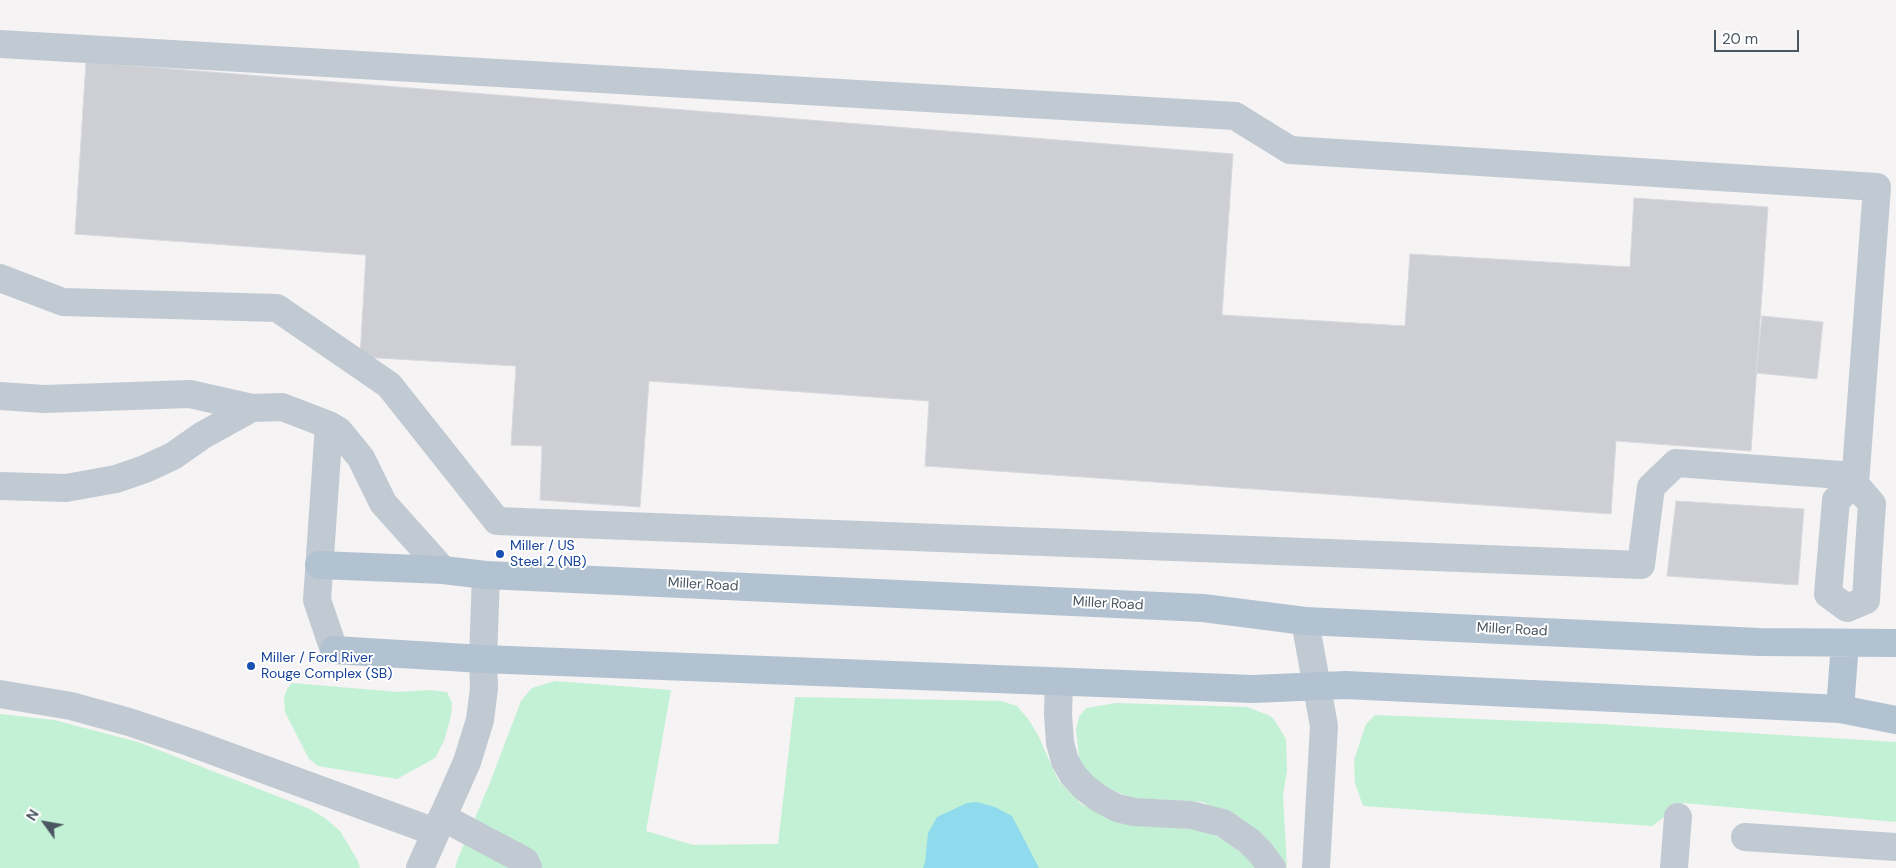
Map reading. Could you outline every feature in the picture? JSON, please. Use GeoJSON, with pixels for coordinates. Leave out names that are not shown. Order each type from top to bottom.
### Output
{"type":"FeatureCollection","features":[{"type":"Feature","properties":{"kind":"main road","name":"Miller Road"},"geometry":{"type":"LineString","coordinates":[[319,565],[444,570],[486,575],[1203,608],[1305,621],[1759,642],[1896,644]]}},
{"type":"Feature","properties":{"kind":"main road"},"geometry":{"type":"LineString","coordinates":[[1840,709],[1845,643]]}},
{"type":"Feature","properties":{"kind":"main road"},"geometry":{"type":"LineString","coordinates":[[334,650],[483,659],[1253,690],[1316,686],[1366,686],[1840,709],[1896,720]]}},
{"type":"Feature","properties":{"kind":"lane"},"geometry":{"type":"LineString","coordinates":[[0,44],[1235,116],[1290,150],[1877,187],[1855,480],[1836,500],[1828,594],[1847,608]]}},
{"type":"Feature","properties":{"kind":"lane"},"geometry":{"type":"LineString","coordinates":[[0,278],[63,302],[277,308],[389,385],[497,521],[1641,565],[1651,486],[1676,463],[1855,480],[1872,504],[1866,600],[1847,608]]}},
{"type":"Feature","properties":{"kind":"lane"},"geometry":{"type":"LineString","coordinates":[[0,396],[44,399],[190,394],[252,408],[282,407],[329,425],[339,431],[361,458],[383,503],[444,570]]}},
{"type":"Feature","properties":{"kind":"lane"},"geometry":{"type":"LineString","coordinates":[[0,486],[66,488],[116,479],[145,469],[173,456],[203,435],[252,408]]}},
{"type":"Feature","properties":{"kind":"lane"},"geometry":{"type":"LineString","coordinates":[[329,425],[317,600],[334,650]]}},
{"type":"Feature","properties":{"kind":"lane"},"geometry":{"type":"LineString","coordinates":[[420,868],[467,762],[480,720],[484,688],[483,659],[486,575]]}},
{"type":"Feature","properties":{"kind":"lane"},"geometry":{"type":"LineString","coordinates":[[1845,643],[1847,608]]}},
{"type":"Feature","properties":{"kind":"lane"},"geometry":{"type":"LineString","coordinates":[[1305,621],[1324,726],[1316,868]]}},
{"type":"Feature","properties":{"kind":"lane"},"geometry":{"type":"LineString","coordinates":[[1059,682],[1058,714],[1060,743],[1065,761],[1073,775],[1085,788],[1117,808],[1134,812],[1191,815],[1223,823],[1249,841],[1272,868]]}},
{"type":"Feature","properties":{"kind":"lane"},"geometry":{"type":"LineString","coordinates":[[0,694],[71,706],[129,722],[438,824],[525,861],[528,868]]}},
{"type":"Feature","properties":{"kind":"lane"},"geometry":{"type":"LineString","coordinates":[[1674,868],[1678,817]]}},
{"type":"Feature","properties":{"kind":"lane"},"geometry":{"type":"LineString","coordinates":[[1745,837],[1896,847]]}},
{"type":"Feature","properties":{"kind":"green space"},"geometry":{"type":"Polygon","coordinates":[[[555,681],[671,690],[646,831],[693,845],[778,844],[795,697],[1001,701],[1017,706],[1029,720],[1039,737],[1058,780],[1081,804],[1110,818],[1209,832],[1230,844],[1257,868],[455,868],[521,701],[532,688],[555,681]]]}},
{"type":"Feature","properties":{"kind":"green space"},"geometry":{"type":"Polygon","coordinates":[[[292,683],[399,692],[429,690],[447,692],[452,703],[451,716],[444,741],[435,758],[397,779],[318,766],[309,759],[285,712],[284,697],[292,683]]]}},
{"type":"Feature","properties":{"kind":"green space"},"geometry":{"type":"Polygon","coordinates":[[[1116,703],[1247,707],[1273,718],[1286,739],[1287,770],[1283,795],[1287,868],[1236,821],[1203,802],[1131,798],[1108,788],[1080,767],[1076,729],[1079,717],[1086,708],[1116,703]]]}},
{"type":"Feature","properties":{"kind":"green space"},"geometry":{"type":"Polygon","coordinates":[[[0,714],[54,720],[138,742],[310,809],[325,818],[340,831],[358,861],[360,868],[0,868],[0,714]]]}},
{"type":"Feature","properties":{"kind":"green space"},"geometry":{"type":"Polygon","coordinates":[[[1375,715],[1601,724],[1896,742],[1896,822],[1683,803],[1652,826],[1363,806],[1355,783],[1354,760],[1366,724],[1375,715]]]}},
{"type":"Feature","properties":{"kind":"water"},"geometry":{"type":"Polygon","coordinates":[[[977,802],[995,807],[1012,816],[1039,868],[923,868],[928,833],[937,817],[967,803],[977,802]]]}},
{"type":"Feature","properties":{"kind":"building"},"geometry":{"type":"Polygon","coordinates":[[[86,62],[1233,154],[1222,315],[1405,326],[1410,254],[1630,267],[1634,198],[1768,207],[1751,451],[1616,441],[1611,514],[925,466],[929,401],[649,381],[640,507],[540,500],[542,446],[511,445],[516,366],[360,357],[366,255],[75,234],[86,62]]]}},
{"type":"Feature","properties":{"kind":"building"},"geometry":{"type":"Polygon","coordinates":[[[1762,316],[1823,322],[1817,379],[1756,373],[1762,316]]]}},
{"type":"Feature","properties":{"kind":"building"},"geometry":{"type":"Polygon","coordinates":[[[1676,501],[1804,509],[1798,585],[1667,576],[1676,501]]]}},
{"type":"Feature","properties":{"kind":"place","name":"Miller / US Steel 2 (NB)"},"geometry":{"type":"Point","coordinates":[500,554]}},
{"type":"Feature","properties":{"kind":"place","name":"Miller / Ford River Rouge Complex (SB)"},"geometry":{"type":"Point","coordinates":[251,666]}}]}
